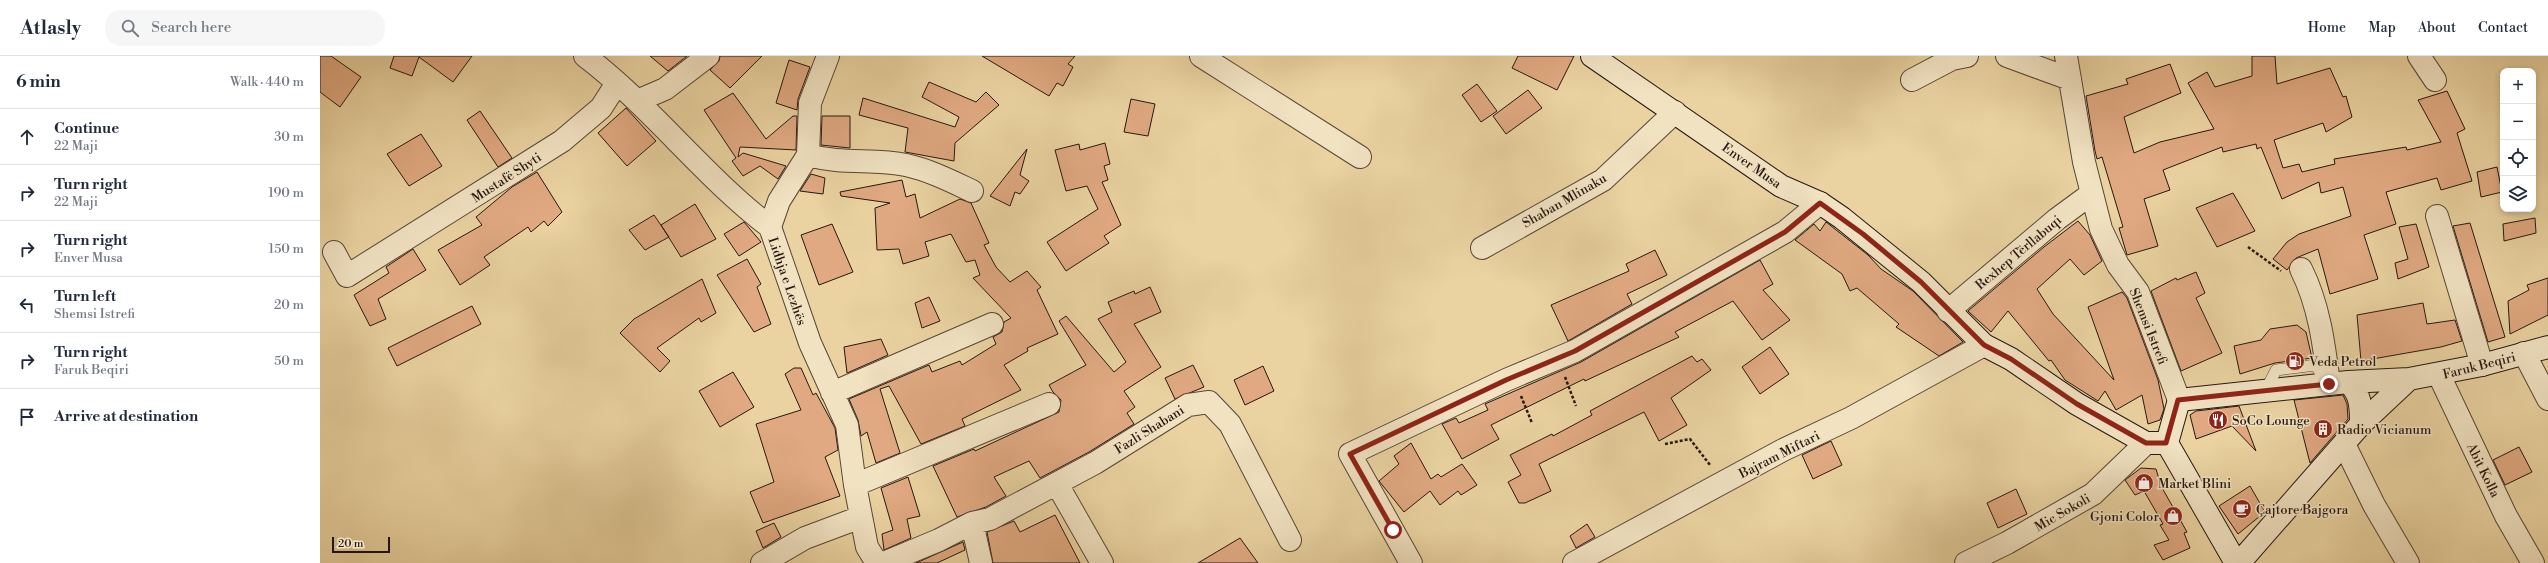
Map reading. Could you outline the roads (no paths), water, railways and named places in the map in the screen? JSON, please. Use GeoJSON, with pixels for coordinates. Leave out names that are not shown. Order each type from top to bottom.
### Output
{"type":"FeatureCollection","features":[{"type":"Feature","properties":{"kind":"street"},"geometry":{"type":"LineString","coordinates":[[586,56],[637,101],[740,204],[770,227]]}},
{"type":"Feature","properties":{"kind":"street"},"geometry":{"type":"LineString","coordinates":[[637,101],[665,89],[708,56]]}},
{"type":"Feature","properties":{"kind":"street"},"geometry":{"type":"LineString","coordinates":[[828,56],[810,103],[808,155],[830,161],[905,165],[953,181],[972,192]]}},
{"type":"Feature","properties":{"kind":"street"},"geometry":{"type":"LineString","coordinates":[[1201,56],[1360,157]]}},
{"type":"Feature","properties":{"kind":"street","name":"Enver Musa"},"geometry":{"type":"LineString","coordinates":[[1592,56],[1781,186],[1820,203],[1863,234],[1921,282],[1948,311],[1984,345],[2011,359],[2077,404],[2156,443]]}},
{"type":"Feature","properties":{"kind":"street"},"geometry":{"type":"LineString","coordinates":[[1912,80],[1952,59],[1967,56]]}},
{"type":"Feature","properties":{"kind":"street"},"geometry":{"type":"LineString","coordinates":[[2007,56],[2070,79]]}},
{"type":"Feature","properties":{"kind":"street","name":"Shemsi Istrefi"},"geometry":{"type":"LineString","coordinates":[[2066,56],[2091,194],[2101,229],[2118,265],[2138,292],[2178,400]]}},
{"type":"Feature","properties":{"kind":"street"},"geometry":{"type":"LineString","coordinates":[[2419,56],[2435,80]]}},
{"type":"Feature","properties":{"kind":"street","name":"Mustafë Shyti"},"geometry":{"type":"LineString","coordinates":[[334,252],[347,276],[382,256],[562,140],[601,108],[617,83]]}},
{"type":"Feature","properties":{"kind":"street","name":"Shaban Mlinaku"},"geometry":{"type":"LineString","coordinates":[[1482,248],[1603,180],[1675,112]]}},
{"type":"Feature","properties":{"kind":"street","name":"Lidhja e Lezhës"},"geometry":{"type":"LineString","coordinates":[[808,155],[779,201],[770,227],[805,329],[847,425],[855,485],[867,546],[877,563]]}},
{"type":"Feature","properties":{"kind":"street","name":"Rexhep Tërllabuqi"},"geometry":{"type":"LineString","coordinates":[[1948,311],[2057,219],[2091,194]]}},
{"type":"Feature","properties":{"kind":"street"},"geometry":{"type":"LineString","coordinates":[[1411,563],[1350,454],[1513,377],[1575,351],[1773,240],[1820,203]]}},
{"type":"Feature","properties":{"kind":"street"},"geometry":{"type":"LineString","coordinates":[[2437,216],[2482,365]]}},
{"type":"Feature","properties":{"kind":"street"},"geometry":{"type":"LineString","coordinates":[[2300,269],[2313,295],[2334,383],[2357,390],[2361,406],[2361,424]]}},
{"type":"Feature","properties":{"kind":"street"},"geometry":{"type":"LineString","coordinates":[[832,393],[992,324]]}},
{"type":"Feature","properties":{"kind":"street","name":"Bajram Miftari"},"geometry":{"type":"LineString","coordinates":[[1574,563],[1783,450],[1851,418],[1984,345]]}},
{"type":"Feature","properties":{"kind":"street","name":"Faruk Beqiri"},"geometry":{"type":"LineString","coordinates":[[2178,400],[2334,383],[2410,379],[2439,375],[2548,347]]}},
{"type":"Feature","properties":{"kind":"street"},"geometry":{"type":"LineString","coordinates":[[2524,353],[2548,399]]}},
{"type":"Feature","properties":{"kind":"street","name":"Abit Kolla"},"geometry":{"type":"LineString","coordinates":[[2439,375],[2506,516],[2533,563]]}},
{"type":"Feature","properties":{"kind":"street"},"geometry":{"type":"LineString","coordinates":[[2239,563],[2361,424],[2410,379]]}},
{"type":"Feature","properties":{"kind":"street"},"geometry":{"type":"LineString","coordinates":[[2178,400],[2156,443],[2236,563]]}},
{"type":"Feature","properties":{"kind":"street","name":"Fazli Shabani"},"geometry":{"type":"LineString","coordinates":[[884,563],[939,540],[972,524],[990,519],[1057,484],[1188,405],[1210,402],[1230,424],[1290,540]]}},
{"type":"Feature","properties":{"kind":"street"},"geometry":{"type":"LineString","coordinates":[[855,485],[1049,404]]}},
{"type":"Feature","properties":{"kind":"street","name":"Mic Sokoli"},"geometry":{"type":"LineString","coordinates":[[1966,563],[2007,543],[2093,494],[2156,443]]}},
{"type":"Feature","properties":{"kind":"street"},"geometry":{"type":"LineString","coordinates":[[2344,444],[2374,505],[2408,563]]}},
{"type":"Feature","properties":{"kind":"street"},"geometry":{"type":"LineString","coordinates":[[1057,484],[1102,563]]}},
{"type":"Feature","properties":{"kind":"street"},"geometry":{"type":"LineString","coordinates":[[762,563],[805,538],[861,517]]}},
{"type":"Feature","properties":{"kind":"street"},"geometry":{"type":"LineString","coordinates":[[972,524],[981,563]]}},
{"type":"Feature","properties":{"kind":"place","name":"Veda Petrol"},"geometry":{"type":"Point","coordinates":[2295,361]}},
{"type":"Feature","properties":{"kind":"place","name":"SoCo Lounge"},"geometry":{"type":"Point","coordinates":[2218,420]}},
{"type":"Feature","properties":{"kind":"place","name":"Radio Vicianum"},"geometry":{"type":"Point","coordinates":[2323,429]}},
{"type":"Feature","properties":{"kind":"place","name":"Market Blini"},"geometry":{"type":"Point","coordinates":[2144,483]}},
{"type":"Feature","properties":{"kind":"place","name":"Çajtore Bajgora"},"geometry":{"type":"Point","coordinates":[2242,509]}},
{"type":"Feature","properties":{"kind":"place","name":"Gjoni Color"},"geometry":{"type":"Point","coordinates":[2173,516]}}]}
